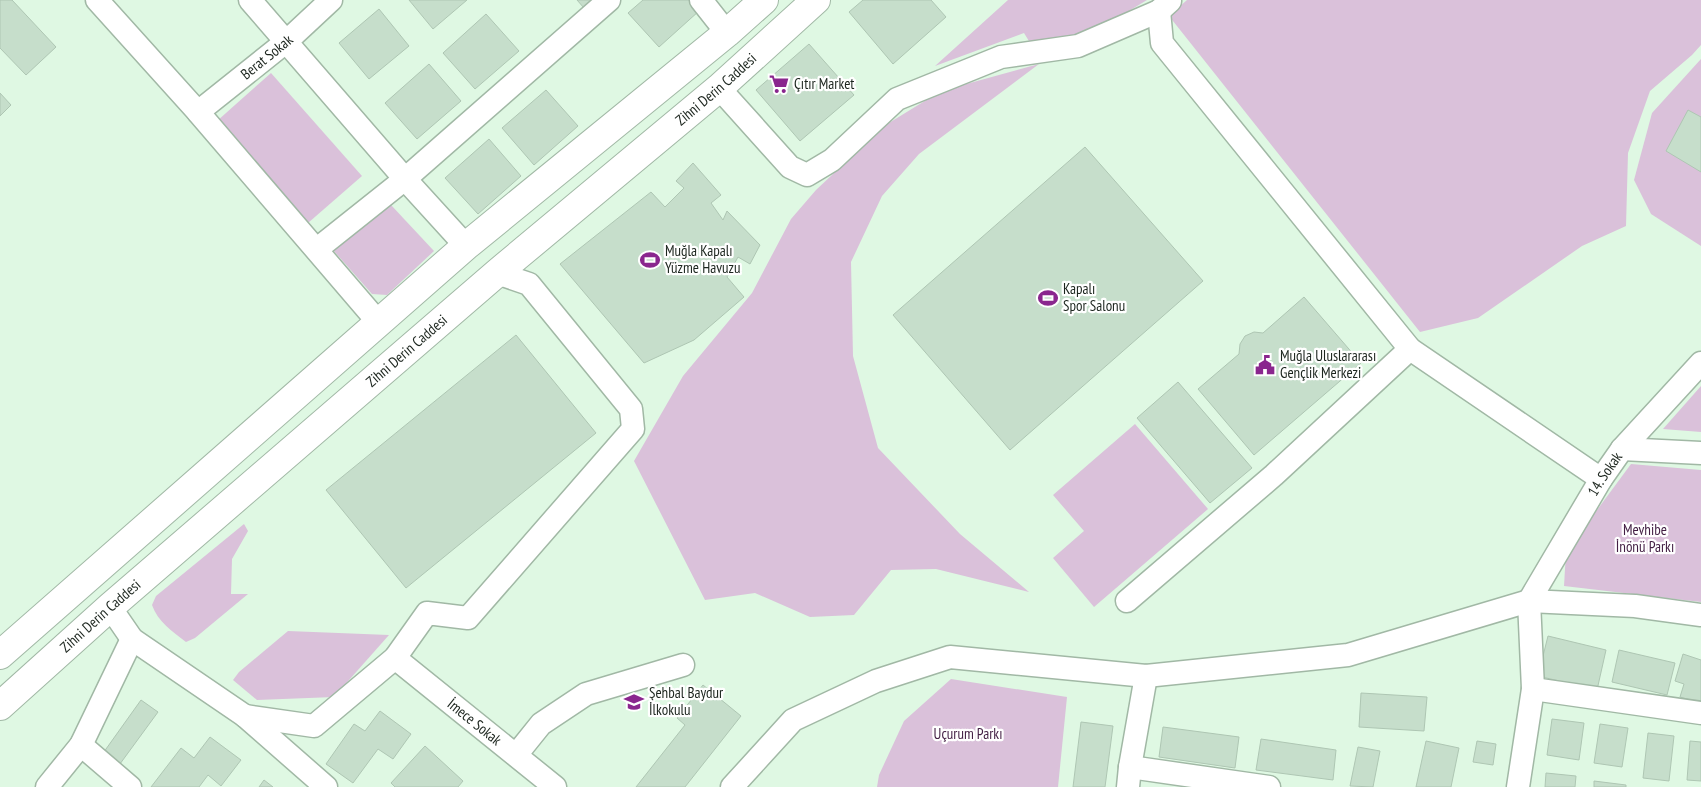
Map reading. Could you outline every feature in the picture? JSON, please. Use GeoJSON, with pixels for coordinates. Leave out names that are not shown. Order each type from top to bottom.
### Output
{"type":"FeatureCollection","features":[{"type":"Feature","properties":{"kind":"main road"},"geometry":{"type":"LineString","coordinates":[[0,655],[466,246],[727,33],[764,0]]}},
{"type":"Feature","properties":{"kind":"main road","name":"Zihni Derin Caddesi"},"geometry":{"type":"LineString","coordinates":[[0,706],[110,607],[497,272],[719,88],[816,0]]}},
{"type":"Feature","properties":{"kind":"main road"},"geometry":{"type":"LineString","coordinates":[[466,246],[497,272]]}},
{"type":"Feature","properties":{"kind":"main road"},"geometry":{"type":"LineString","coordinates":[[379,323],[406,352]]}},
{"type":"Feature","properties":{"kind":"main road"},"geometry":{"type":"LineString","coordinates":[[85,579],[110,607]]}},
{"type":"Feature","properties":{"kind":"street"},"geometry":{"type":"LineString","coordinates":[[97,0],[198,112],[379,323]]}},
{"type":"Feature","properties":{"kind":"street"},"geometry":{"type":"LineString","coordinates":[[250,0],[405,179],[466,246]]}},
{"type":"Feature","properties":{"kind":"street","name":"Berat Sokak"},"geometry":{"type":"LineString","coordinates":[[198,112],[287,41],[331,0]]}},
{"type":"Feature","properties":{"kind":"street"},"geometry":{"type":"LineString","coordinates":[[317,249],[405,179],[609,0]]}},
{"type":"Feature","properties":{"kind":"street"},"geometry":{"type":"LineString","coordinates":[[701,0],[727,33]]}},
{"type":"Feature","properties":{"kind":"street"},"geometry":{"type":"LineString","coordinates":[[719,88],[790,167],[807,175],[832,160],[897,99],[1001,56],[1078,46],[1165,5],[1162,43],[1410,349],[1601,479]]}},
{"type":"Feature","properties":{"kind":"street"},"geometry":{"type":"LineString","coordinates":[[245,716],[314,726],[395,658],[427,613],[468,618],[633,429],[631,409],[529,284],[497,272]]}},
{"type":"Feature","properties":{"kind":"street"},"geometry":{"type":"LineString","coordinates":[[1127,601],[1274,475],[1410,349]]}},
{"type":"Feature","properties":{"kind":"street","name":"14. Sokak"},"geometry":{"type":"LineString","coordinates":[[1529,601],[1601,479],[1622,449],[1701,363]]}},
{"type":"Feature","properties":{"kind":"street"},"geometry":{"type":"LineString","coordinates":[[1622,449],[1701,453]]}},
{"type":"Feature","properties":{"kind":"street"},"geometry":{"type":"LineString","coordinates":[[732,787],[793,720],[876,681],[950,656],[1146,676],[1348,655],[1529,601],[1635,606],[1701,615]]}},
{"type":"Feature","properties":{"kind":"street"},"geometry":{"type":"LineString","coordinates":[[1518,787],[1533,689],[1529,601]]}},
{"type":"Feature","properties":{"kind":"street"},"geometry":{"type":"LineString","coordinates":[[110,607],[132,639],[245,716],[326,787]]}},
{"type":"Feature","properties":{"kind":"street"},"geometry":{"type":"LineString","coordinates":[[48,787],[81,745],[132,639]]}},
{"type":"Feature","properties":{"kind":"street","name":"İmece Sokak"},"geometry":{"type":"LineString","coordinates":[[395,658],[555,787]]}},
{"type":"Feature","properties":{"kind":"street"},"geometry":{"type":"LineString","coordinates":[[516,755],[541,724],[586,694],[683,665]]}},
{"type":"Feature","properties":{"kind":"street"},"geometry":{"type":"LineString","coordinates":[[1146,676],[1129,777],[1269,787]]}},
{"type":"Feature","properties":{"kind":"street"},"geometry":{"type":"LineString","coordinates":[[1533,689],[1701,713]]}},
{"type":"Feature","properties":{"kind":"street"},"geometry":{"type":"LineString","coordinates":[[81,745],[130,787]]}},
{"type":"Feature","properties":{"kind":"green space"},"geometry":{"type":"Polygon","coordinates":[[[1008,0],[1147,0],[1104,26],[1056,43],[1032,46],[1024,33],[935,66],[1008,0]]]}},
{"type":"Feature","properties":{"kind":"green space"},"geometry":{"type":"Polygon","coordinates":[[[1187,0],[1701,0],[1701,45],[1650,91],[1628,153],[1626,226],[1582,246],[1478,318],[1420,332],[1169,16],[1187,0]]]}},
{"type":"Feature","properties":{"kind":"green space"},"geometry":{"type":"Polygon","coordinates":[[[1701,59],[1701,246],[1651,214],[1634,180],[1652,113],[1701,59]]]}},
{"type":"Feature","properties":{"kind":"green space"},"geometry":{"type":"Polygon","coordinates":[[[1039,64],[919,154],[882,196],[851,262],[853,356],[878,448],[960,534],[1029,592],[936,569],[891,570],[854,615],[810,617],[755,593],[705,600],[634,461],[683,376],[752,293],[791,219],[816,190],[884,126],[941,91],[1039,64]]]}},
{"type":"Feature","properties":{"kind":"green space"},"geometry":{"type":"Polygon","coordinates":[[[271,73],[362,176],[308,223],[217,121],[271,73]]]}},
{"type":"Feature","properties":{"kind":"green space"},"geometry":{"type":"Polygon","coordinates":[[[391,205],[434,251],[387,295],[372,294],[333,250],[391,205]]]}},
{"type":"Feature","properties":{"kind":"green space"},"geometry":{"type":"Polygon","coordinates":[[[1701,386],[1701,432],[1663,429],[1701,386]]]}},
{"type":"Feature","properties":{"kind":"green space"},"geometry":{"type":"Polygon","coordinates":[[[1135,424],[1208,509],[1094,607],[1053,558],[1084,531],[1053,495],[1135,424]]]}},
{"type":"Feature","properties":{"kind":"green space","name":"Mevhibe İnönü Parkı"},"geometry":{"type":"Polygon","coordinates":[[[1631,464],[1701,470],[1701,602],[1564,586],[1566,552],[1631,464]]]}},
{"type":"Feature","properties":{"kind":"green space"},"geometry":{"type":"Polygon","coordinates":[[[244,524],[248,531],[232,559],[231,594],[248,594],[195,638],[186,642],[166,626],[158,616],[152,605],[156,596],[244,524]]]}},
{"type":"Feature","properties":{"kind":"green space"},"geometry":{"type":"Polygon","coordinates":[[[288,631],[389,635],[334,697],[257,700],[233,680],[239,672],[288,631]]]}},
{"type":"Feature","properties":{"kind":"green space","name":"Uçurum Parkı"},"geometry":{"type":"Polygon","coordinates":[[[951,679],[1067,697],[1058,787],[877,787],[879,775],[904,721],[951,679]]]}},
{"type":"Feature","properties":{"kind":"building"},"geometry":{"type":"Polygon","coordinates":[[[0,0],[12,0],[56,47],[26,75],[0,48],[0,0]]]}},
{"type":"Feature","properties":{"kind":"building"},"geometry":{"type":"Polygon","coordinates":[[[409,0],[467,0],[433,29],[409,0]]]}},
{"type":"Feature","properties":{"kind":"building"},"geometry":{"type":"Polygon","coordinates":[[[577,0],[593,0],[584,8],[577,0]]]}},
{"type":"Feature","properties":{"kind":"building"},"geometry":{"type":"Polygon","coordinates":[[[643,0],[689,0],[699,11],[659,47],[628,13],[643,0]]]}},
{"type":"Feature","properties":{"kind":"building"},"geometry":{"type":"Polygon","coordinates":[[[863,0],[931,0],[946,17],[893,64],[849,12],[863,0]]]}},
{"type":"Feature","properties":{"kind":"building"},"geometry":{"type":"Polygon","coordinates":[[[379,9],[409,46],[369,79],[339,43],[379,9]]]}},
{"type":"Feature","properties":{"kind":"building"},"geometry":{"type":"Polygon","coordinates":[[[486,14],[519,51],[475,89],[443,53],[486,14]]]}},
{"type":"Feature","properties":{"kind":"building"},"geometry":{"type":"Polygon","coordinates":[[[809,44],[854,95],[800,141],[756,90],[809,44]]]}},
{"type":"Feature","properties":{"kind":"building"},"geometry":{"type":"Polygon","coordinates":[[[429,64],[461,101],[417,139],[385,103],[429,64]]]}},
{"type":"Feature","properties":{"kind":"building"},"geometry":{"type":"Polygon","coordinates":[[[546,90],[578,126],[534,165],[502,128],[546,90]]]}},
{"type":"Feature","properties":{"kind":"building"},"geometry":{"type":"Polygon","coordinates":[[[0,93],[11,105],[0,116],[0,93]]]}},
{"type":"Feature","properties":{"kind":"building"},"geometry":{"type":"Polygon","coordinates":[[[1688,110],[1701,117],[1701,172],[1666,151],[1688,110]]]}},
{"type":"Feature","properties":{"kind":"building"},"geometry":{"type":"Polygon","coordinates":[[[489,139],[521,176],[478,214],[445,178],[489,139]]]}},
{"type":"Feature","properties":{"kind":"building","name":"Kapalı Spor Salonu"},"geometry":{"type":"Polygon","coordinates":[[[1085,147],[1203,281],[1010,450],[893,315],[1085,147]]]}},
{"type":"Feature","properties":{"kind":"building","name":"Muğla Kapalı Yüzme Havuzu"},"geometry":{"type":"Polygon","coordinates":[[[693,163],[721,195],[711,203],[723,220],[727,211],[760,245],[750,264],[738,257],[727,277],[744,297],[694,340],[644,363],[560,264],[651,192],[665,207],[684,188],[676,181],[693,163]]]}},
{"type":"Feature","properties":{"kind":"building"},"geometry":{"type":"Polygon","coordinates":[[[1304,297],[1361,363],[1254,455],[1198,389],[1239,354],[1240,344],[1245,336],[1254,332],[1263,333],[1304,297]]]}},
{"type":"Feature","properties":{"kind":"building"},"geometry":{"type":"Polygon","coordinates":[[[516,335],[596,433],[406,588],[326,490],[516,335]]]}},
{"type":"Feature","properties":{"kind":"building"},"geometry":{"type":"Polygon","coordinates":[[[1178,382],[1252,468],[1210,503],[1137,418],[1178,382]]]}},
{"type":"Feature","properties":{"kind":"building"},"geometry":{"type":"Polygon","coordinates":[[[1548,636],[1606,650],[1597,690],[1538,676],[1548,636]]]}},
{"type":"Feature","properties":{"kind":"building"},"geometry":{"type":"Polygon","coordinates":[[[1619,650],[1675,663],[1667,695],[1612,682],[1619,650]]]}},
{"type":"Feature","properties":{"kind":"building"},"geometry":{"type":"Polygon","coordinates":[[[1683,654],[1701,660],[1701,703],[1680,697],[1684,684],[1675,681],[1683,654]]]}},
{"type":"Feature","properties":{"kind":"building"},"geometry":{"type":"Polygon","coordinates":[[[703,685],[741,716],[685,787],[636,787],[685,725],[677,718],[703,685]]]}},
{"type":"Feature","properties":{"kind":"building"},"geometry":{"type":"Polygon","coordinates":[[[1361,693],[1427,697],[1424,731],[1359,727],[1361,693]]]}},
{"type":"Feature","properties":{"kind":"building"},"geometry":{"type":"Polygon","coordinates":[[[141,700],[158,712],[117,768],[101,756],[141,700]]]}},
{"type":"Feature","properties":{"kind":"building"},"geometry":{"type":"Polygon","coordinates":[[[380,711],[411,734],[393,759],[378,749],[353,783],[326,764],[354,724],[365,731],[380,711]]]}},
{"type":"Feature","properties":{"kind":"building"},"geometry":{"type":"Polygon","coordinates":[[[1552,719],[1584,723],[1579,760],[1547,755],[1552,719]]]}},
{"type":"Feature","properties":{"kind":"building"},"geometry":{"type":"Polygon","coordinates":[[[1081,722],[1113,726],[1105,787],[1073,787],[1081,722]]]}},
{"type":"Feature","properties":{"kind":"building"},"geometry":{"type":"Polygon","coordinates":[[[1600,724],[1628,728],[1622,767],[1594,763],[1600,724]]]}},
{"type":"Feature","properties":{"kind":"building"},"geometry":{"type":"Polygon","coordinates":[[[1163,727],[1239,737],[1235,768],[1159,757],[1163,727]]]}},
{"type":"Feature","properties":{"kind":"building"},"geometry":{"type":"Polygon","coordinates":[[[1648,733],[1674,736],[1669,781],[1643,778],[1648,733]]]}},
{"type":"Feature","properties":{"kind":"building"},"geometry":{"type":"Polygon","coordinates":[[[210,737],[241,760],[221,786],[208,775],[199,787],[151,787],[181,748],[194,758],[210,737]]]}},
{"type":"Feature","properties":{"kind":"building"},"geometry":{"type":"Polygon","coordinates":[[[1261,739],[1336,750],[1333,780],[1256,770],[1261,739]]]}},
{"type":"Feature","properties":{"kind":"building"},"geometry":{"type":"Polygon","coordinates":[[[1426,741],[1459,748],[1451,787],[1416,787],[1426,741]]]}},
{"type":"Feature","properties":{"kind":"building"},"geometry":{"type":"Polygon","coordinates":[[[1477,741],[1496,744],[1493,765],[1473,762],[1477,741]]]}},
{"type":"Feature","properties":{"kind":"building"},"geometry":{"type":"Polygon","coordinates":[[[1690,741],[1701,742],[1701,781],[1687,780],[1690,741]]]}},
{"type":"Feature","properties":{"kind":"building"},"geometry":{"type":"Polygon","coordinates":[[[425,746],[463,781],[458,787],[395,787],[391,783],[425,746]]]}},
{"type":"Feature","properties":{"kind":"building"},"geometry":{"type":"Polygon","coordinates":[[[1358,747],[1380,751],[1373,787],[1350,786],[1358,747]]]}},
{"type":"Feature","properties":{"kind":"building"},"geometry":{"type":"Polygon","coordinates":[[[1546,773],[1576,776],[1575,787],[1545,787],[1546,773]]]}},
{"type":"Feature","properties":{"kind":"building"},"geometry":{"type":"Polygon","coordinates":[[[264,780],[273,787],[259,787],[264,780]]]}},
{"type":"Feature","properties":{"kind":"building"},"geometry":{"type":"Polygon","coordinates":[[[1594,781],[1626,785],[1626,787],[1594,787],[1594,781]]]}},
{"type":"Feature","properties":{"kind":"place","name":"Çıtır Market"},"geometry":{"type":"Point","coordinates":[779,84]}},
{"type":"Feature","properties":{"kind":"place","name":"Muğla Kapalı Yüzme Havuzu"},"geometry":{"type":"Point","coordinates":[650,260]}},
{"type":"Feature","properties":{"kind":"place","name":"Kapalı Spor Salonu"},"geometry":{"type":"Point","coordinates":[1048,298]}},
{"type":"Feature","properties":{"kind":"place","name":"Muğla Uluslararası Gençlik Merkezi"},"geometry":{"type":"Point","coordinates":[1265,365]}},
{"type":"Feature","properties":{"kind":"place","name":"Şehbal Baydur İlkokulu"},"geometry":{"type":"Point","coordinates":[634,702]}}]}
